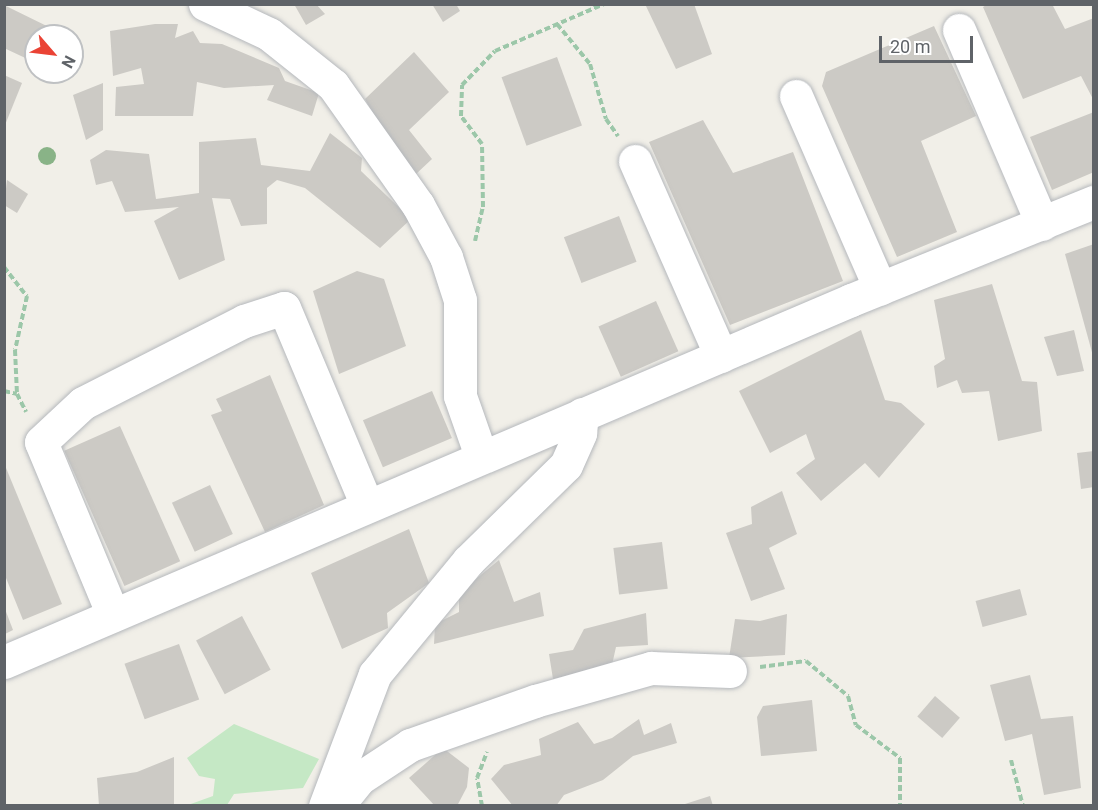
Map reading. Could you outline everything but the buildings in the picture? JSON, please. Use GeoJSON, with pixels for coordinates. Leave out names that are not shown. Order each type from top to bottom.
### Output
{"type":"FeatureCollection","features":[{"type":"Feature","properties":{"kind":"street"},"geometry":{"type":"LineString","coordinates":[[205,4],[269,34],[333,86],[418,205],[446,257],[460,300],[460,396],[481,456]]}},
{"type":"Feature","properties":{"kind":"street"},"geometry":{"type":"LineString","coordinates":[[959,30],[1042,224]]}},
{"type":"Feature","properties":{"kind":"street"},"geometry":{"type":"LineString","coordinates":[[796,96],[880,288]]}},
{"type":"Feature","properties":{"kind":"street"},"geometry":{"type":"LineString","coordinates":[[635,161],[721,356]]}},
{"type":"Feature","properties":{"kind":"street"},"geometry":{"type":"LineString","coordinates":[[4,662],[481,456],[880,288],[1094,202]]}},
{"type":"Feature","properties":{"kind":"street"},"geometry":{"type":"LineString","coordinates":[[113,615],[41,442],[83,403],[244,321],[284,308],[367,505]]}},
{"type":"Feature","properties":{"kind":"street"},"geometry":{"type":"LineString","coordinates":[[325,806],[375,674],[468,561],[566,465],[580,433],[582,414]]}},
{"type":"Feature","properties":{"kind":"street"},"geometry":{"type":"LineString","coordinates":[[337,806],[360,777],[410,746],[535,700],[651,668],[730,671]]}},
{"type":"Feature","properties":{"kind":"path"},"geometry":{"type":"LineString","coordinates":[[473,248],[483,207],[482,144],[461,117],[462,85],[495,51],[604,4]]}},
{"type":"Feature","properties":{"kind":"path"},"geometry":{"type":"LineString","coordinates":[[557,24],[590,64],[606,118],[635,161]]}},
{"type":"Feature","properties":{"kind":"path"},"geometry":{"type":"LineString","coordinates":[[4,267],[27,296],[15,350],[17,394]]}},
{"type":"Feature","properties":{"kind":"path"},"geometry":{"type":"LineString","coordinates":[[730,671],[806,661],[848,696],[856,725],[900,758],[900,806]]}},
{"type":"Feature","properties":{"kind":"path"},"geometry":{"type":"LineString","coordinates":[[1011,760],[1023,806]]}},
{"type":"Feature","properties":{"kind":"green space"},"geometry":{"type":"Polygon","coordinates":[[[234,724],[319,759],[303,788],[234,794],[227,805],[188,805],[213,796],[215,779],[199,776],[187,758],[234,724]]]}}]}
